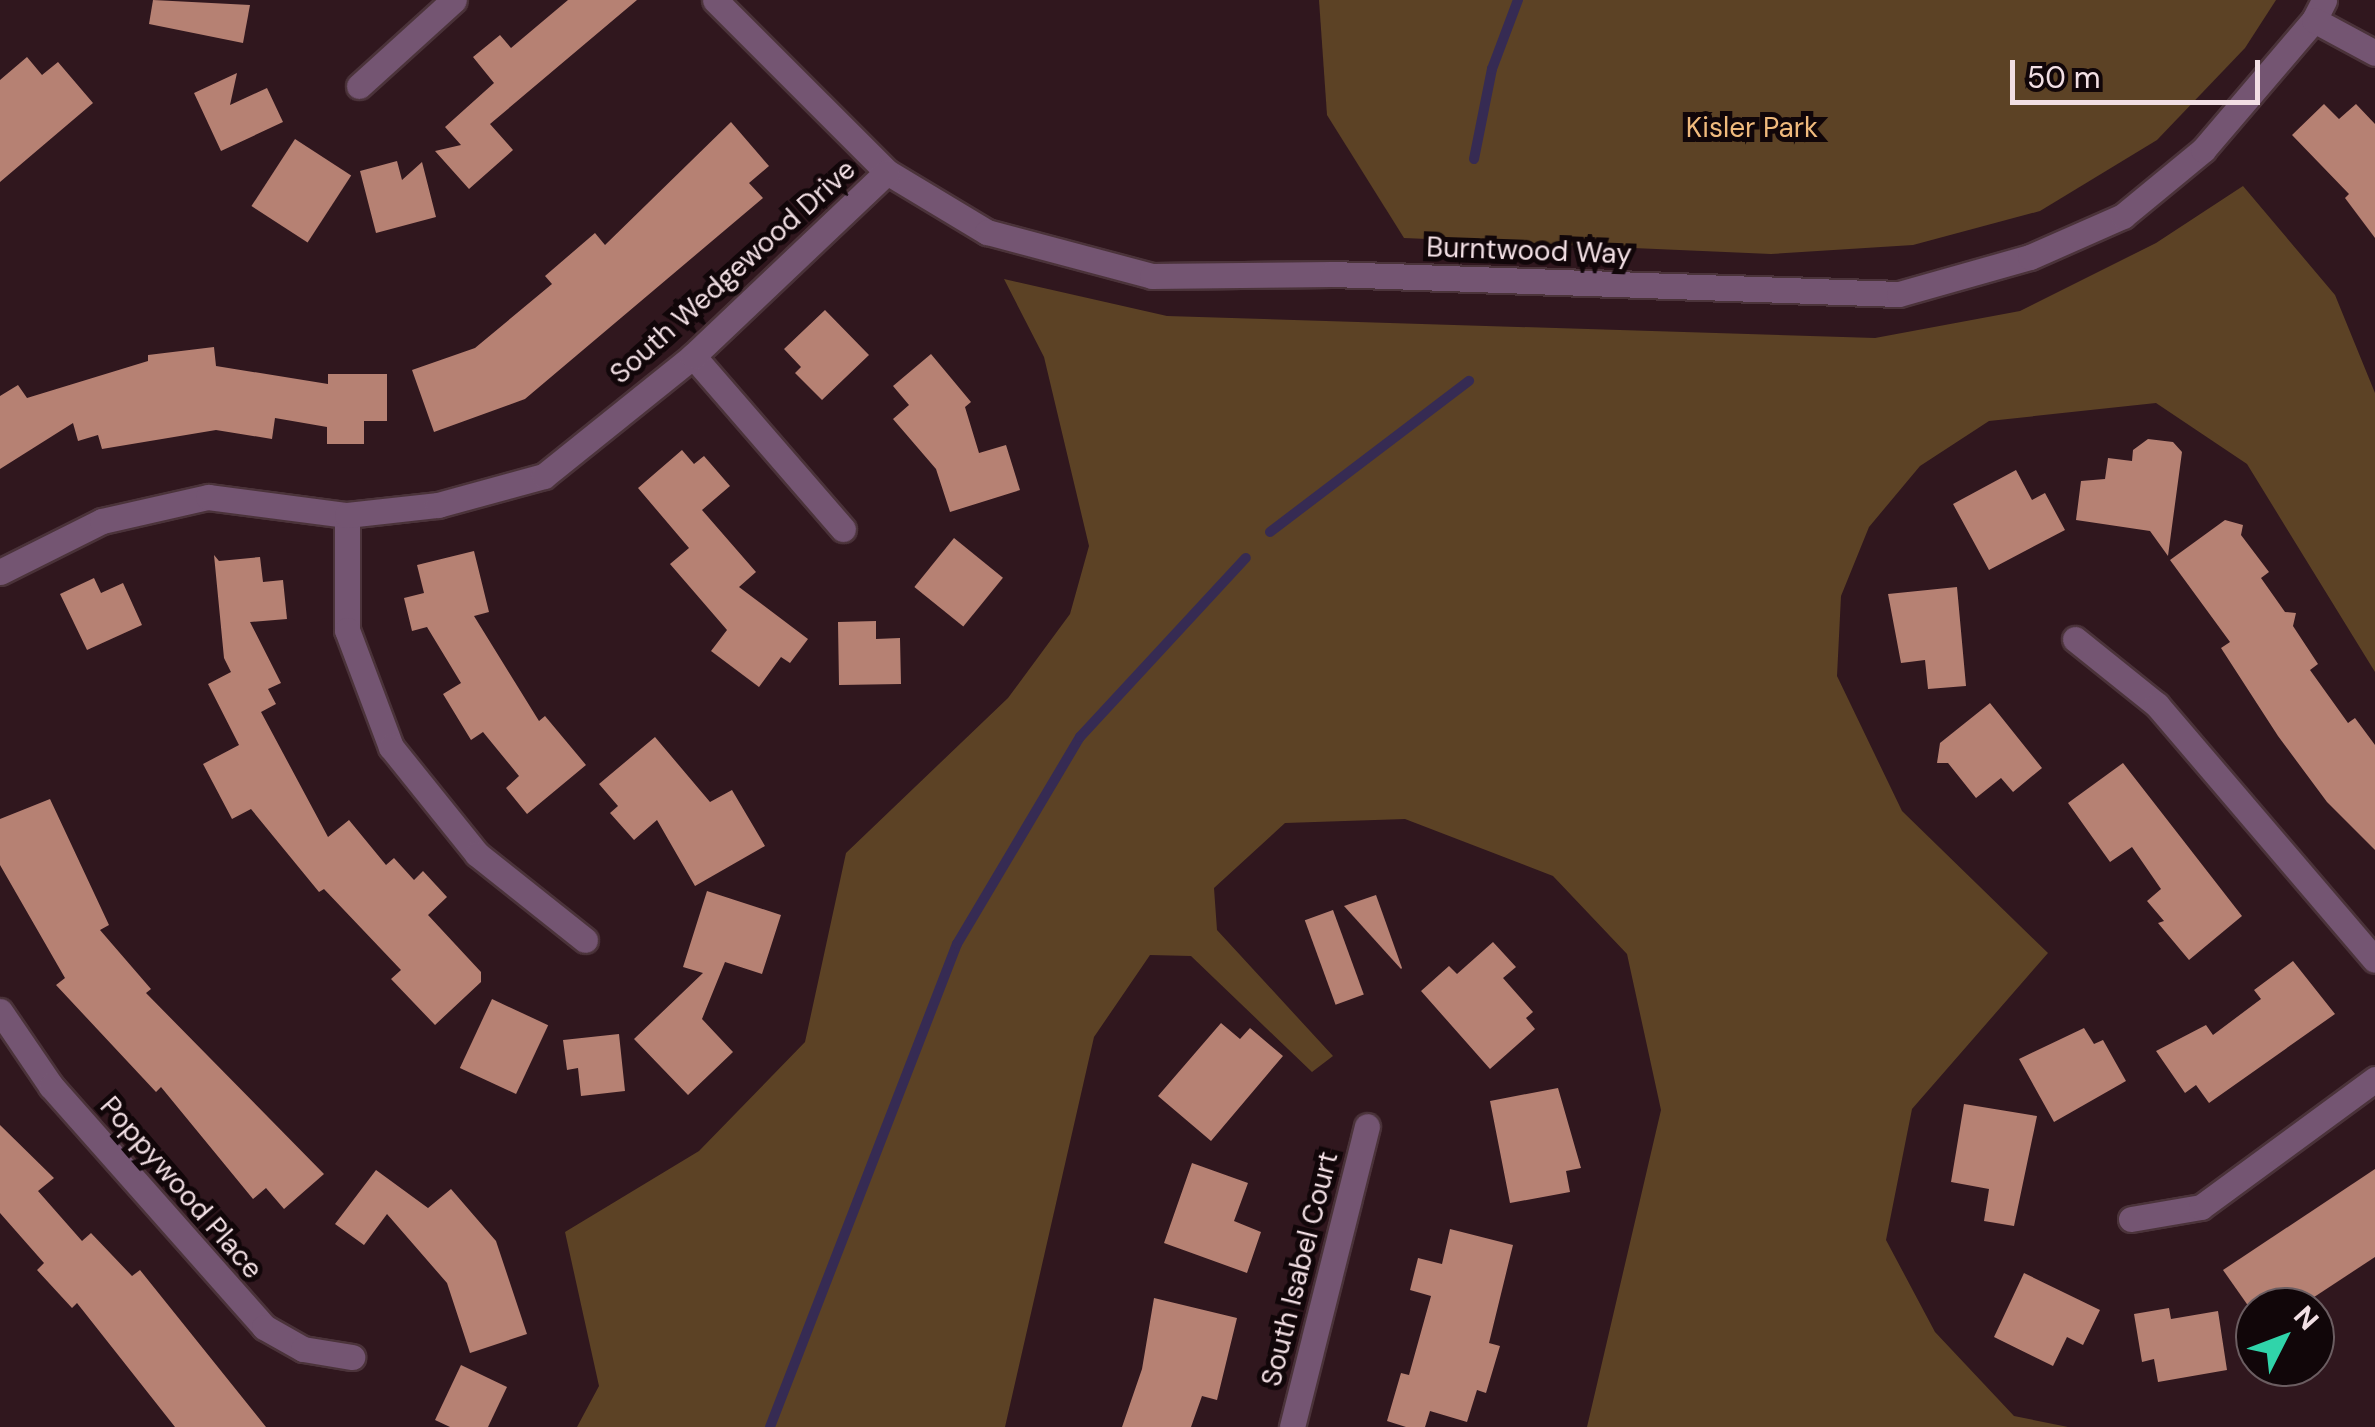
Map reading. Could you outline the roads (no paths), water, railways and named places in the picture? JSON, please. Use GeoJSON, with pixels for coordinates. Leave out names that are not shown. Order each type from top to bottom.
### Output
{"type":"FeatureCollection","features":[{"type":"Feature","properties":{"kind":"street"},"geometry":{"type":"LineString","coordinates":[[359,86],[454,0]]}},
{"type":"Feature","properties":{"kind":"street","name":"Burntwood Way"},"geometry":{"type":"LineString","coordinates":[[715,0],[887,172],[987,232],[1152,276],[1332,274],[1899,294],[2030,257],[2123,216],[2204,150],[2319,10]]}},
{"type":"Feature","properties":{"kind":"street"},"geometry":{"type":"LineString","coordinates":[[2319,10],[2375,53]]}},
{"type":"Feature","properties":{"kind":"street","name":"South Wedgewood Drive"},"geometry":{"type":"LineString","coordinates":[[0,572],[102,522],[208,497],[347,515],[438,505],[544,476],[692,356],[887,172]]}},
{"type":"Feature","properties":{"kind":"street"},"geometry":{"type":"LineString","coordinates":[[692,356],[843,530]]}},
{"type":"Feature","properties":{"kind":"street"},"geometry":{"type":"LineString","coordinates":[[347,515],[347,630],[390,747],[478,854],[585,940]]}},
{"type":"Feature","properties":{"kind":"street"},"geometry":{"type":"LineString","coordinates":[[2075,639],[2158,705],[2375,960]]}},
{"type":"Feature","properties":{"kind":"street","name":"Poppywood Place"},"geometry":{"type":"LineString","coordinates":[[0,1011],[51,1086],[264,1327],[303,1350],[352,1357]]}},
{"type":"Feature","properties":{"kind":"street"},"geometry":{"type":"LineString","coordinates":[[2131,1219],[2201,1207],[2375,1079]]}},
{"type":"Feature","properties":{"kind":"street","name":"South Isabel Court"},"geometry":{"type":"LineString","coordinates":[[1292,1427],[1367,1126]]}},
{"type":"Feature","properties":{"kind":"waterway"},"geometry":{"type":"LineString","coordinates":[[1474,159],[1492,69],[1518,0]]}},
{"type":"Feature","properties":{"kind":"waterway"},"geometry":{"type":"LineString","coordinates":[[1270,532],[1469,381]]}},
{"type":"Feature","properties":{"kind":"waterway"},"geometry":{"type":"LineString","coordinates":[[770,1427],[957,944],[1080,737],[1246,558]]}},
{"type":"Feature","properties":{"kind":"park label","name":"Kisler Park"},"geometry":{"type":"Point","coordinates":[1752,128]}}]}
